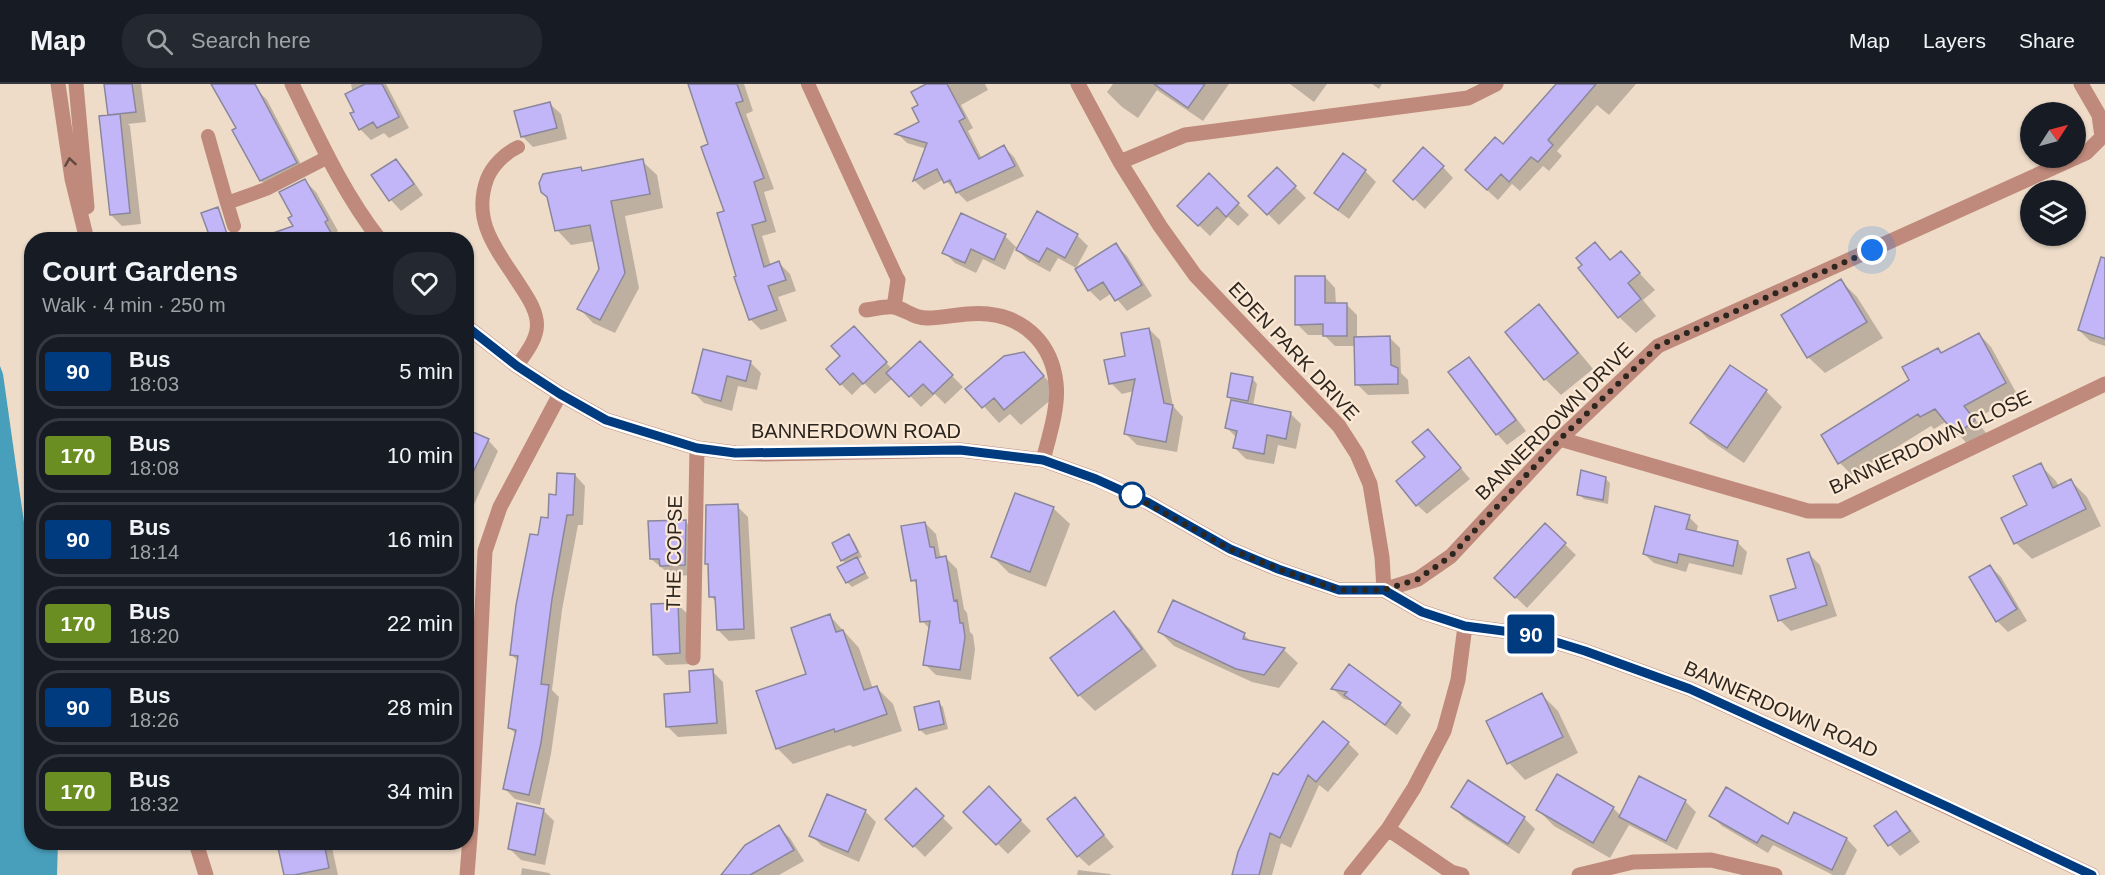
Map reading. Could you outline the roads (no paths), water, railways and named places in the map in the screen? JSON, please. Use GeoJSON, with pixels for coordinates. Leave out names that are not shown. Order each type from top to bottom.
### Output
{"type":"FeatureCollection","features":[{"type":"Feature","properties":{"kind":"street"},"geometry":{"type":"LineString","coordinates":[[58,84],[72,179],[86,232]]}},
{"type":"Feature","properties":{"kind":"street"},"geometry":{"type":"LineString","coordinates":[[76,84],[87,232]]}},
{"type":"Feature","properties":{"kind":"street"},"geometry":{"type":"LineString","coordinates":[[292,84],[328,157],[375,232]]}},
{"type":"Feature","properties":{"kind":"street","name":"EDEN PARK DRIVE"},"geometry":{"type":"LineString","coordinates":[[1078,84],[1119,162],[1195,275],[1339,426],[1357,454],[1370,484],[1382,557],[1384,590]]}},
{"type":"Feature","properties":{"kind":"street"},"geometry":{"type":"LineString","coordinates":[[1119,162],[1185,135],[1468,98],[1496,84]]}},
{"type":"Feature","properties":{"kind":"street","name":"BANNERDOWN DRIVE"},"geometry":{"type":"LineString","coordinates":[[1384,590],[1418,579],[1451,556],[1560,439],[1658,346],[2086,153],[2102,137],[2099,116],[2081,84]]}},
{"type":"Feature","properties":{"kind":"street"},"geometry":{"type":"LineString","coordinates":[[894,307],[898,280]]}},
{"type":"Feature","properties":{"kind":"street"},"geometry":{"type":"LineString","coordinates":[[866,310],[894,307],[926,319],[986,313],[1008,317],[1035,333],[1050,359],[1057,384],[1053,417],[1043,460]]}},
{"type":"Feature","properties":{"kind":"street","name":"BANNERDOWN ROAD"},"geometry":{"type":"LineString","coordinates":[[474,332],[517,366],[606,420],[697,448],[735,453],[960,450],[1043,460],[1096,479],[1147,502],[1230,549],[1278,569],[1339,590],[1384,590],[1422,612],[1465,626],[1533,635],[1690,689],[2092,875]]}},
{"type":"Feature","properties":{"kind":"street","name":"BANNERDOWN CLOSE"},"geometry":{"type":"LineString","coordinates":[[1560,439],[1808,511],[1840,511],[2105,384]]}},
{"type":"Feature","properties":{"kind":"street"},"geometry":{"type":"LineString","coordinates":[[474,749],[485,551],[500,507],[560,394]]}},
{"type":"Feature","properties":{"kind":"street","name":"THE COPSE"},"geometry":{"type":"LineString","coordinates":[[693,658],[697,448]]}},
{"type":"Feature","properties":{"kind":"street"},"geometry":{"type":"LineString","coordinates":[[1351,875],[1388,829],[1414,788],[1444,731],[1458,680],[1465,626]]}},
{"type":"Feature","properties":{"kind":"street"},"geometry":{"type":"LineString","coordinates":[[1388,829],[1451,872],[1462,875]]}},
{"type":"Feature","properties":{"kind":"street"},"geometry":{"type":"LineString","coordinates":[[198,850],[206,875]]}},
{"type":"Feature","properties":{"kind":"street"},"geometry":{"type":"LineString","coordinates":[[467,875],[468,850]]}},
{"type":"Feature","properties":{"kind":"street"},"geometry":{"type":"LineString","coordinates":[[1580,875],[1633,862],[1712,860],[1775,875]]}},
{"type":"Feature","properties":{"kind":"lane"},"geometry":{"type":"LineString","coordinates":[[808,84],[898,280]]}},
{"type":"Feature","properties":{"kind":"lane"},"geometry":{"type":"LineString","coordinates":[[208,136],[234,226]]}},
{"type":"Feature","properties":{"kind":"lane"},"geometry":{"type":"LineString","coordinates":[[517,366],[533,340],[537,327],[536,318],[528,298],[485,228],[481,204],[488,175],[499,160],[518,147]]}},
{"type":"Feature","properties":{"kind":"lane"},"geometry":{"type":"LineString","coordinates":[[227,203],[266,189],[328,157]]}},
{"type":"Feature","properties":{"kind":"water"},"geometry":{"type":"Polygon","coordinates":[[[0,366],[24,522],[24,850],[58,850],[57,875],[0,875],[0,366]]]}}]}
